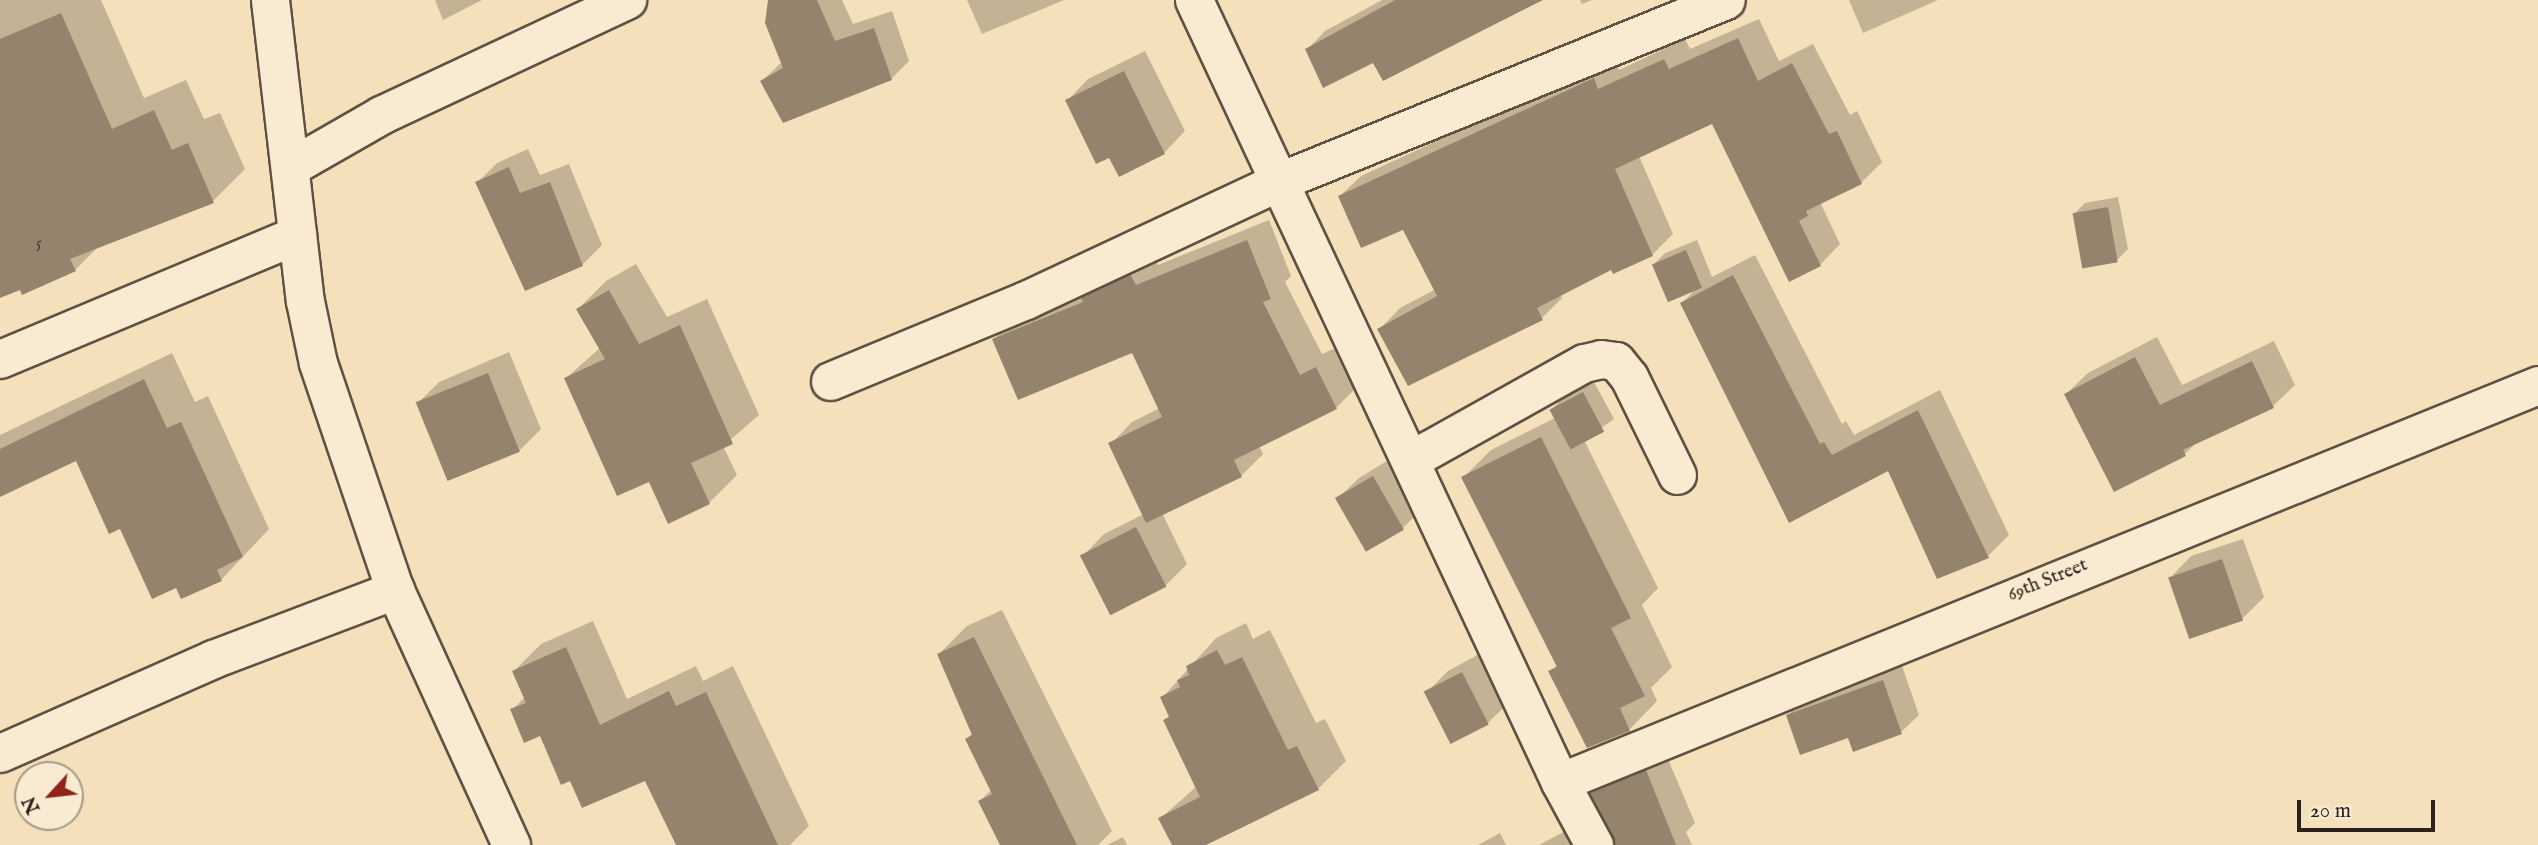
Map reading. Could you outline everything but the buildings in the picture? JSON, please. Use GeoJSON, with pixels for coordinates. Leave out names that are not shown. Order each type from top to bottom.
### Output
{"type":"FeatureCollection","features":[{"type":"Feature","properties":{"kind":"street"},"geometry":{"type":"LineString","coordinates":[[270,0],[292,166],[297,235],[318,363],[395,590],[511,845]]}},
{"type":"Feature","properties":{"kind":"street"},"geometry":{"type":"LineString","coordinates":[[292,166],[381,116],[627,0]]}},
{"type":"Feature","properties":{"kind":"street"},"geometry":{"type":"LineString","coordinates":[[1194,0],[1412,459],[1560,782],[1594,845]]}},
{"type":"Feature","properties":{"kind":"street"},"geometry":{"type":"LineString","coordinates":[[830,382],[1026,300],[1280,181],[1726,0]]}},
{"type":"Feature","properties":{"kind":"street"},"geometry":{"type":"LineString","coordinates":[[0,359],[297,235]]}},
{"type":"Feature","properties":{"kind":"street"},"geometry":{"type":"LineString","coordinates":[[1412,459],[1584,363],[1601,359],[1616,361],[1629,377],[1678,475]]}},
{"type":"Feature","properties":{"kind":"street","name":"69th Street"},"geometry":{"type":"LineString","coordinates":[[1560,782],[2374,448],[2538,385]]}},
{"type":"Feature","properties":{"kind":"street"},"geometry":{"type":"LineString","coordinates":[[0,752],[213,659],[395,590]]}}]}
